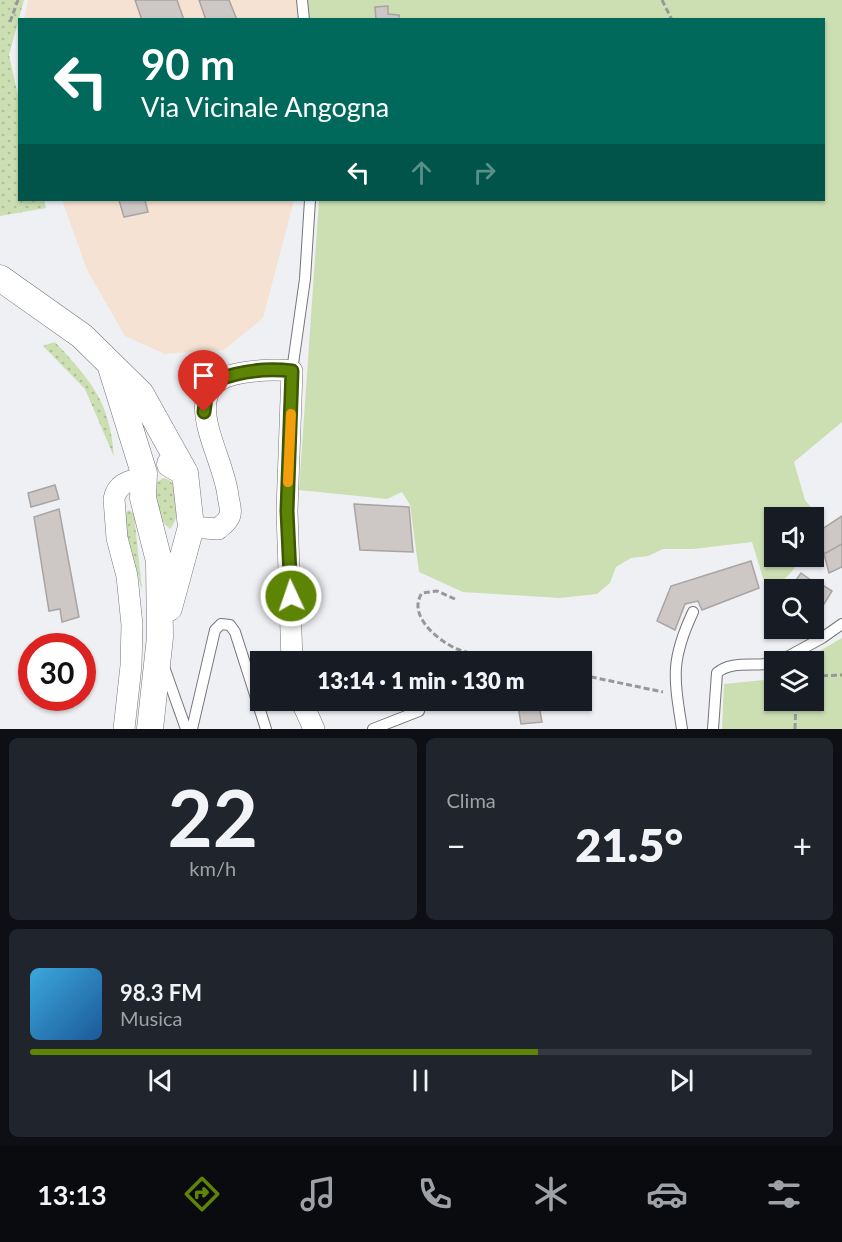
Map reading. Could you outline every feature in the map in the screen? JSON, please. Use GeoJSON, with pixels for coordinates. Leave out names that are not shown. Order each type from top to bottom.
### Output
{"type":"FeatureCollection","features":[{"type":"Feature","properties":{"kind":"street"},"geometry":{"type":"LineString","coordinates":[[0,278],[63,321],[141,394],[185,473],[190,524],[159,644]]}},
{"type":"Feature","properties":{"kind":"street"},"geometry":{"type":"LineString","coordinates":[[110,364],[143,483],[159,561],[159,644],[150,729]]}},
{"type":"Feature","properties":{"kind":"street"},"geometry":{"type":"LineString","coordinates":[[151,523],[171,536],[190,524],[218,528],[228,520],[231,512],[228,484],[204,412],[210,387],[217,380],[230,375],[275,369],[292,371],[287,511],[292,651]]}},
{"type":"Feature","properties":{"kind":"street"},"geometry":{"type":"LineString","coordinates":[[124,729],[131,666],[131,614],[126,576],[117,538],[114,499],[123,483],[143,483],[160,464],[169,463],[185,473]]}},
{"type":"Feature","properties":{"kind":"street"},"geometry":{"type":"LineString","coordinates":[[306,711],[314,729]]}},
{"type":"Feature","properties":{"kind":"lane"},"geometry":{"type":"LineString","coordinates":[[302,0],[304,18]]}},
{"type":"Feature","properties":{"kind":"lane"},"geometry":{"type":"LineString","coordinates":[[292,371],[304,279],[310,201]]}},
{"type":"Feature","properties":{"kind":"lane"},"geometry":{"type":"LineString","coordinates":[[682,729],[674,665],[683,633],[693,612]]}},
{"type":"Feature","properties":{"kind":"lane"},"geometry":{"type":"LineString","coordinates":[[192,729],[215,630],[221,624],[230,625],[236,632],[266,729]]}},
{"type":"Feature","properties":{"kind":"lane"},"geometry":{"type":"LineString","coordinates":[[797,651],[842,624]]}},
{"type":"Feature","properties":{"kind":"lane"},"geometry":{"type":"LineString","coordinates":[[159,644],[186,729]]}},
{"type":"Feature","properties":{"kind":"lane"},"geometry":{"type":"LineString","coordinates":[[713,729],[717,673],[733,665],[764,663]]}},
{"type":"Feature","properties":{"kind":"lane"},"geometry":{"type":"LineString","coordinates":[[373,729],[419,711]]}},
{"type":"Feature","properties":{"kind":"path"},"geometry":{"type":"LineString","coordinates":[[10,21],[18,0]]}},
{"type":"Feature","properties":{"kind":"path"},"geometry":{"type":"LineString","coordinates":[[662,0],[671,18]]}},
{"type":"Feature","properties":{"kind":"path"},"geometry":{"type":"LineString","coordinates":[[455,599],[437,591],[422,593],[417,600],[416,609],[428,627],[440,639],[458,649],[467,651]]}},
{"type":"Feature","properties":{"kind":"path"},"geometry":{"type":"LineString","coordinates":[[824,676],[842,675]]}},
{"type":"Feature","properties":{"kind":"path"},"geometry":{"type":"LineString","coordinates":[[592,677],[665,692]]}},
{"type":"Feature","properties":{"kind":"path"},"geometry":{"type":"LineString","coordinates":[[795,729],[796,711]]}},
{"type":"Feature","properties":{"kind":"shaded area"},"geometry":{"type":"Polygon","coordinates":[[[28,0],[306,0],[307,18],[24,18],[28,0]]]}},
{"type":"Feature","properties":{"kind":"shaded area"},"geometry":{"type":"Polygon","coordinates":[[[62,201],[294,201],[263,318],[224,350],[165,354],[125,336],[87,270],[62,201]]]}},
{"type":"Feature","properties":{"kind":"green space"},"geometry":{"type":"Polygon","coordinates":[[[0,0],[24,0],[9,55],[18,96],[18,201],[44,201],[46,208],[0,216],[0,0]]]}},
{"type":"Feature","properties":{"kind":"green space"},"geometry":{"type":"Polygon","coordinates":[[[306,0],[842,0],[842,422],[794,462],[805,500],[811,507],[764,507],[764,567],[796,567],[785,579],[764,579],[764,581],[752,542],[693,549],[663,549],[648,556],[631,558],[616,567],[610,583],[597,594],[560,598],[463,592],[419,572],[410,505],[402,492],[387,499],[299,490],[319,201],[825,201],[825,18],[307,18],[306,0]]]}},
{"type":"Feature","properties":{"kind":"green space"},"geometry":{"type":"Polygon","coordinates":[[[55,342],[88,381],[103,406],[112,438],[114,457],[85,389],[43,346],[55,342]]]}},
{"type":"Feature","properties":{"kind":"green space"},"geometry":{"type":"Polygon","coordinates":[[[163,478],[174,486],[177,492],[178,508],[170,529],[158,513],[154,496],[156,483],[163,478]]]}},
{"type":"Feature","properties":{"kind":"green space"},"geometry":{"type":"Polygon","coordinates":[[[129,510],[134,514],[142,590],[124,525],[123,515],[129,510]]]}},
{"type":"Feature","properties":{"kind":"green space"},"geometry":{"type":"Polygon","coordinates":[[[842,638],[842,729],[722,729],[724,684],[764,680],[764,711],[824,711],[824,651],[819,651],[842,638]]]}},
{"type":"Feature","properties":{"kind":"building"},"geometry":{"type":"Polygon","coordinates":[[[135,0],[177,0],[183,18],[141,18],[135,0]]]}},
{"type":"Feature","properties":{"kind":"building"},"geometry":{"type":"Polygon","coordinates":[[[199,0],[229,0],[236,18],[205,18],[199,0]]]}},
{"type":"Feature","properties":{"kind":"building"},"geometry":{"type":"Polygon","coordinates":[[[388,6],[388,14],[399,15],[399,18],[376,18],[375,7],[388,6]]]}},
{"type":"Feature","properties":{"kind":"building"},"geometry":{"type":"Polygon","coordinates":[[[119,201],[145,201],[148,212],[124,217],[119,201]]]}},
{"type":"Feature","properties":{"kind":"building"},"geometry":{"type":"Polygon","coordinates":[[[55,485],[59,499],[31,507],[28,493],[55,485]]]}},
{"type":"Feature","properties":{"kind":"building"},"geometry":{"type":"Polygon","coordinates":[[[354,504],[409,507],[413,552],[360,550],[354,504]]]}},
{"type":"Feature","properties":{"kind":"building"},"geometry":{"type":"Polygon","coordinates":[[[59,509],[79,617],[62,622],[60,609],[49,611],[34,517],[59,509]]]}},
{"type":"Feature","properties":{"kind":"building"},"geometry":{"type":"Polygon","coordinates":[[[842,516],[842,544],[824,554],[824,528],[842,516]]]}},
{"type":"Feature","properties":{"kind":"building"},"geometry":{"type":"Polygon","coordinates":[[[842,544],[842,567],[829,573],[824,554],[842,544]]]}},
{"type":"Feature","properties":{"kind":"building"},"geometry":{"type":"Polygon","coordinates":[[[751,561],[759,588],[702,610],[698,601],[685,604],[675,630],[657,621],[671,586],[751,561]]]}},
{"type":"Feature","properties":{"kind":"building"},"geometry":{"type":"Polygon","coordinates":[[[801,573],[809,579],[797,579],[801,573]]]}},
{"type":"Feature","properties":{"kind":"building"},"geometry":{"type":"Polygon","coordinates":[[[824,586],[832,591],[824,604],[824,586]]]}},
{"type":"Feature","properties":{"kind":"building"},"geometry":{"type":"Polygon","coordinates":[[[519,711],[540,711],[542,722],[521,724],[519,711]]]}},
{"type":"Feature","properties":{"kind":"slow traffic"},"geometry":{"type":"LineString","coordinates":[[288,482],[291,414]]}},
{"type":"Feature","properties":{"kind":"route"},"geometry":{"type":"LineString","coordinates":[[204,412],[210,387],[217,380],[253,371],[275,369],[292,371],[287,511],[291,596]]}}]}
